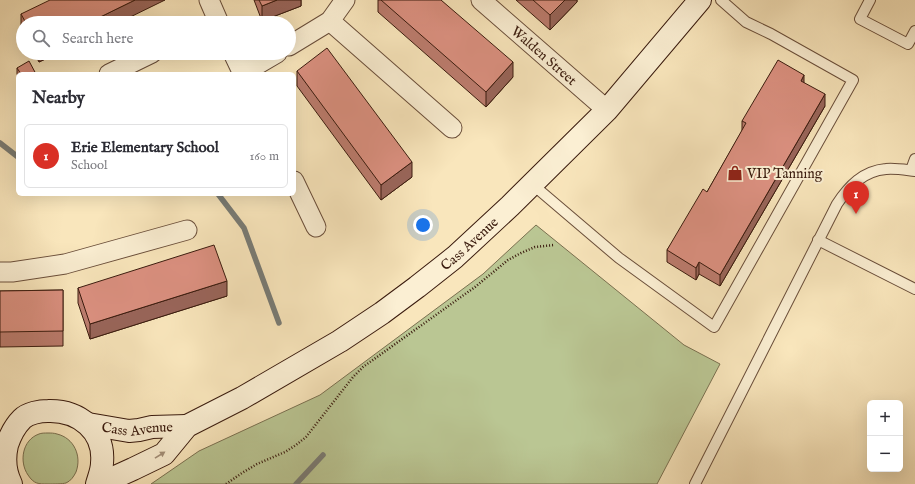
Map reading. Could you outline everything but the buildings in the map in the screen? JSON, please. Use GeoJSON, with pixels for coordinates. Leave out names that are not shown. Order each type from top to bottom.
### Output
{"type":"FeatureCollection","features":[{"type":"Feature","properties":{"kind":"main road","name":"Cass Avenue"},"geometry":{"type":"LineString","coordinates":[[100,484],[130,477],[164,454],[187,426],[242,398],[340,341],[418,287],[455,257],[496,220],[607,110],[700,0]]}},
{"type":"Feature","properties":{"kind":"main road"},"geometry":{"type":"LineString","coordinates":[[0,417],[23,417],[33,413],[56,411],[69,413],[80,418],[95,432],[99,442],[102,463],[97,484]]}},
{"type":"Feature","properties":{"kind":"main road"},"geometry":{"type":"LineString","coordinates":[[7,480],[5,466],[9,439],[15,427],[23,417]]}},
{"type":"Feature","properties":{"kind":"main road","name":"Cass Avenue"},"geometry":{"type":"LineString","coordinates":[[88,424],[129,431],[152,426],[187,426]]}},
{"type":"Feature","properties":{"kind":"street"},"geometry":{"type":"LineString","coordinates":[[208,0],[215,16]]}},
{"type":"Feature","properties":{"kind":"street"},"geometry":{"type":"LineString","coordinates":[[296,42],[330,21],[345,0]]}},
{"type":"Feature","properties":{"kind":"street","name":"Walden Street"},"geometry":{"type":"LineString","coordinates":[[482,0],[607,110]]}},
{"type":"Feature","properties":{"kind":"street"},"geometry":{"type":"LineString","coordinates":[[330,21],[452,128]]}},
{"type":"Feature","properties":{"kind":"street"},"geometry":{"type":"LineString","coordinates":[[113,72],[138,60]]}},
{"type":"Feature","properties":{"kind":"street"},"geometry":{"type":"LineString","coordinates":[[237,60],[242,72]]}},
{"type":"Feature","properties":{"kind":"street"},"geometry":{"type":"LineString","coordinates":[[246,72],[266,60]]}},
{"type":"Feature","properties":{"kind":"street"},"geometry":{"type":"LineString","coordinates":[[296,185],[316,227]]}},
{"type":"Feature","properties":{"kind":"street"},"geometry":{"type":"LineString","coordinates":[[0,272],[12,272],[65,264],[187,230]]}},
{"type":"Feature","properties":{"kind":"lane"},"geometry":{"type":"LineString","coordinates":[[532,184],[619,258],[714,327],[853,80],[771,34],[746,22],[721,0]]}},
{"type":"Feature","properties":{"kind":"lane"},"geometry":{"type":"LineString","coordinates":[[870,0],[860,19],[908,44],[915,31]]}},
{"type":"Feature","properties":{"kind":"lane"},"geometry":{"type":"LineString","coordinates":[[694,484],[836,204],[845,191],[857,180],[871,172],[888,168],[913,170],[915,159]]}},
{"type":"Feature","properties":{"kind":"lane"},"geometry":{"type":"LineString","coordinates":[[818,240],[915,289]]}},
{"type":"Feature","properties":{"kind":"path"},"geometry":{"type":"LineString","coordinates":[[226,484],[257,464],[285,452],[296,445],[306,437],[353,377],[363,367],[475,287],[508,260],[535,247],[554,245]]}},
{"type":"Feature","properties":{"kind":"green space"},"geometry":{"type":"Polygon","coordinates":[[[536,225],[684,345],[720,364],[657,484],[151,484],[199,451],[320,395],[483,274],[536,225]]]}},
{"type":"Feature","properties":{"kind":"green space"},"geometry":{"type":"Polygon","coordinates":[[[48,433],[63,436],[68,439],[75,448],[78,466],[71,480],[66,483],[36,483],[30,478],[25,470],[23,458],[29,441],[33,437],[40,434],[48,433]]]}},
{"type":"Feature","properties":{"kind":"waterway"},"geometry":{"type":"LineString","coordinates":[[0,143],[16,155]]}},
{"type":"Feature","properties":{"kind":"waterway"},"geometry":{"type":"LineString","coordinates":[[220,196],[244,228],[279,323]]}},
{"type":"Feature","properties":{"kind":"waterway"},"geometry":{"type":"LineString","coordinates":[[296,484],[323,455]]}},
{"type":"Feature","properties":{"kind":"place","name":"VIP Tanning"},"geometry":{"type":"Point","coordinates":[735,173]}},
{"type":"Feature","properties":{"kind":"place","name":"Erie Elementary School"},"geometry":{"type":"Point","coordinates":[856,214]}}]}
